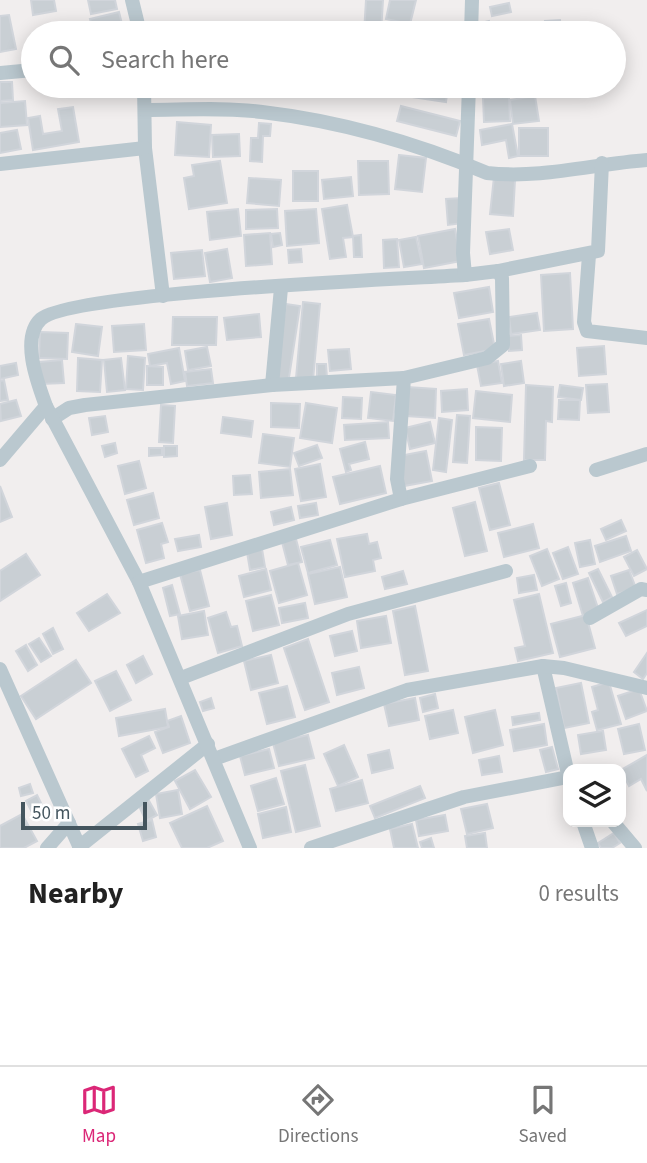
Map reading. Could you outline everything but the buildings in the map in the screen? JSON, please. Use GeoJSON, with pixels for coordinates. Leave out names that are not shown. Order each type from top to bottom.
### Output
{"type":"FeatureCollection","features":[{"type":"Feature","properties":{"kind":"street"},"geometry":{"type":"LineString","coordinates":[[132,0],[137,21]]}},
{"type":"Feature","properties":{"kind":"street"},"geometry":{"type":"LineString","coordinates":[[471,21],[472,0]]}},
{"type":"Feature","properties":{"kind":"street"},"geometry":{"type":"LineString","coordinates":[[0,73],[21,71]]}},
{"type":"Feature","properties":{"kind":"street"},"geometry":{"type":"LineString","coordinates":[[144,98],[145,148],[163,296]]}},
{"type":"Feature","properties":{"kind":"street"},"geometry":{"type":"LineString","coordinates":[[465,275],[469,98]]}},
{"type":"Feature","properties":{"kind":"street"},"geometry":{"type":"LineString","coordinates":[[145,110],[260,111],[319,121],[384,136],[487,173],[501,175],[541,174],[602,163],[647,160]]}},
{"type":"Feature","properties":{"kind":"street"},"geometry":{"type":"LineString","coordinates":[[0,164],[145,148]]}},
{"type":"Feature","properties":{"kind":"street"},"geometry":{"type":"LineString","coordinates":[[250,848],[139,582],[49,413],[37,382],[32,345],[34,328],[42,318],[65,309],[163,296],[465,275],[589,255],[598,251],[602,163]]}},
{"type":"Feature","properties":{"kind":"street"},"geometry":{"type":"LineString","coordinates":[[589,255],[584,322],[587,331],[647,338]]}},
{"type":"Feature","properties":{"kind":"street"},"geometry":{"type":"LineString","coordinates":[[0,460],[49,413],[69,408],[272,385],[404,378],[487,358],[497,353],[503,345],[502,278],[498,271]]}},
{"type":"Feature","properties":{"kind":"street"},"geometry":{"type":"LineString","coordinates":[[272,385],[281,288]]}},
{"type":"Feature","properties":{"kind":"street"},"geometry":{"type":"LineString","coordinates":[[401,499],[397,478],[404,378]]}},
{"type":"Feature","properties":{"kind":"street"},"geometry":{"type":"LineString","coordinates":[[596,470],[647,454]]}},
{"type":"Feature","properties":{"kind":"street"},"geometry":{"type":"LineString","coordinates":[[139,582],[401,499],[530,466]]}},
{"type":"Feature","properties":{"kind":"street"},"geometry":{"type":"LineString","coordinates":[[181,678],[348,614],[506,571]]}},
{"type":"Feature","properties":{"kind":"street"},"geometry":{"type":"LineString","coordinates":[[590,618],[642,589],[647,590]]}},
{"type":"Feature","properties":{"kind":"street"},"geometry":{"type":"LineString","coordinates":[[543,666],[565,764]]}},
{"type":"Feature","properties":{"kind":"street"},"geometry":{"type":"LineString","coordinates":[[214,759],[407,690],[543,666],[564,668],[647,688]]}},
{"type":"Feature","properties":{"kind":"street"},"geometry":{"type":"LineString","coordinates":[[0,669],[80,847],[208,744]]}},
{"type":"Feature","properties":{"kind":"street"},"geometry":{"type":"LineString","coordinates":[[311,848],[464,797],[563,776]]}},
{"type":"Feature","properties":{"kind":"street"},"geometry":{"type":"LineString","coordinates":[[47,848],[69,823]]}},
{"type":"Feature","properties":{"kind":"street"},"geometry":{"type":"LineString","coordinates":[[585,827],[592,848]]}},
{"type":"Feature","properties":{"kind":"street"},"geometry":{"type":"LineString","coordinates":[[617,827],[635,848]]}}]}
